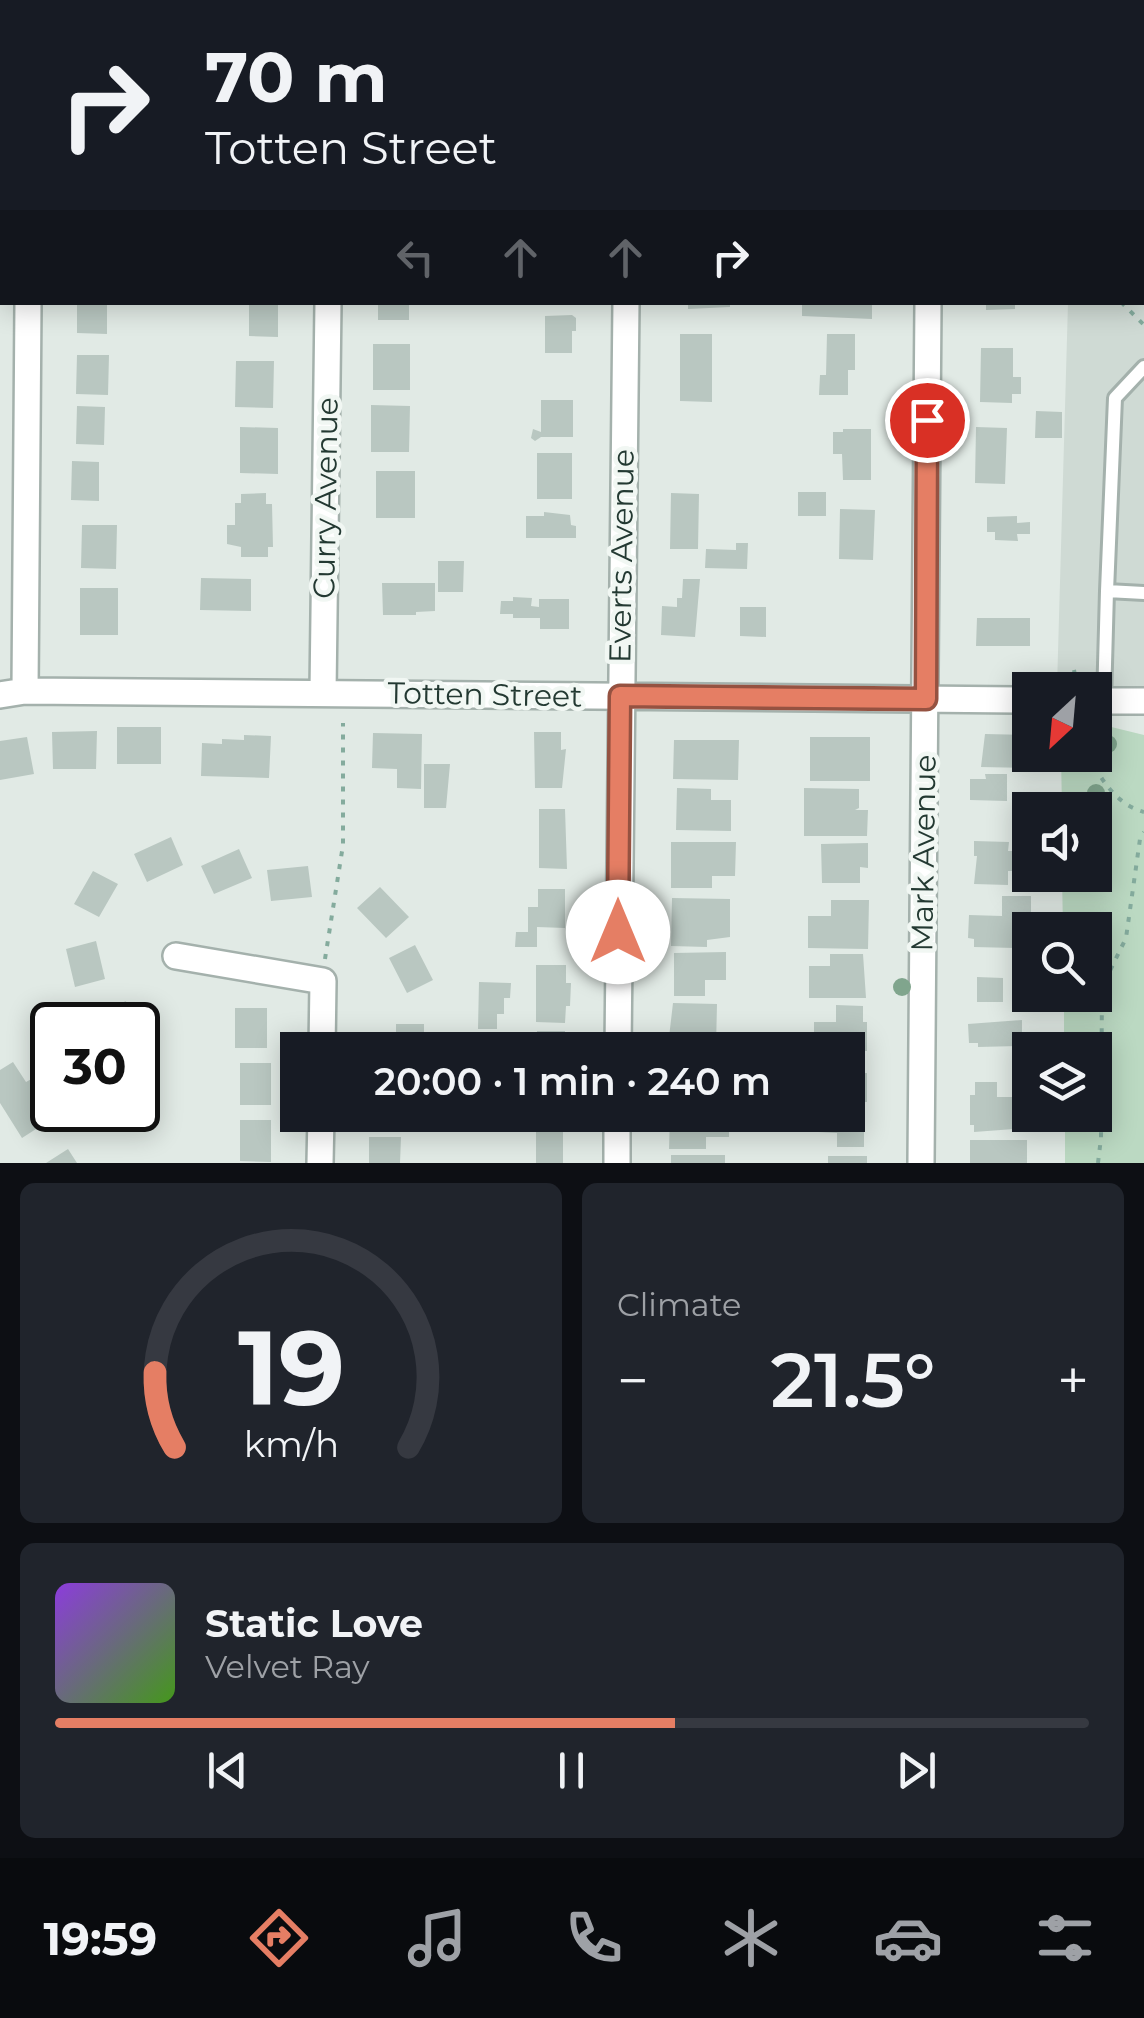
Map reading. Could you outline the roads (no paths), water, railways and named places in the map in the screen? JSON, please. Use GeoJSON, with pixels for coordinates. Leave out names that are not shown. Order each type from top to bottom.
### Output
{"type":"FeatureCollection","features":[{"type":"Feature","properties":{"kind":"street"},"geometry":{"type":"LineString","coordinates":[[12,693],[28,305]]}},
{"type":"Feature","properties":{"kind":"street","name":"Curry Avenue"},"geometry":{"type":"LineString","coordinates":[[323,694],[328,305]]}},
{"type":"Feature","properties":{"kind":"street","name":"Everts Avenue"},"geometry":{"type":"LineString","coordinates":[[618,1032],[626,305]]}},
{"type":"Feature","properties":{"kind":"street","name":"Mark Avenue"},"geometry":{"type":"LineString","coordinates":[[921,1163],[928,305]]}},
{"type":"Feature","properties":{"kind":"street","name":"Totten Street"},"geometry":{"type":"LineString","coordinates":[[12,693],[1012,700]]}},
{"type":"Feature","properties":{"kind":"street"},"geometry":{"type":"LineString","coordinates":[[1112,701],[1144,701]]}},
{"type":"Feature","properties":{"kind":"street"},"geometry":{"type":"LineString","coordinates":[[176,956],[323,981],[322,1032]]}},
{"type":"Feature","properties":{"kind":"street"},"geometry":{"type":"LineString","coordinates":[[320,1163],[321,1132]]}},
{"type":"Feature","properties":{"kind":"street"},"geometry":{"type":"LineString","coordinates":[[617,1132],[617,1163]]}},
{"type":"Feature","properties":{"kind":"lane"},"geometry":{"type":"LineString","coordinates":[[1101,672],[1115,398],[1144,368]]}},
{"type":"Feature","properties":{"kind":"lane"},"geometry":{"type":"LineString","coordinates":[[1107,590],[1144,593]]}}]}
